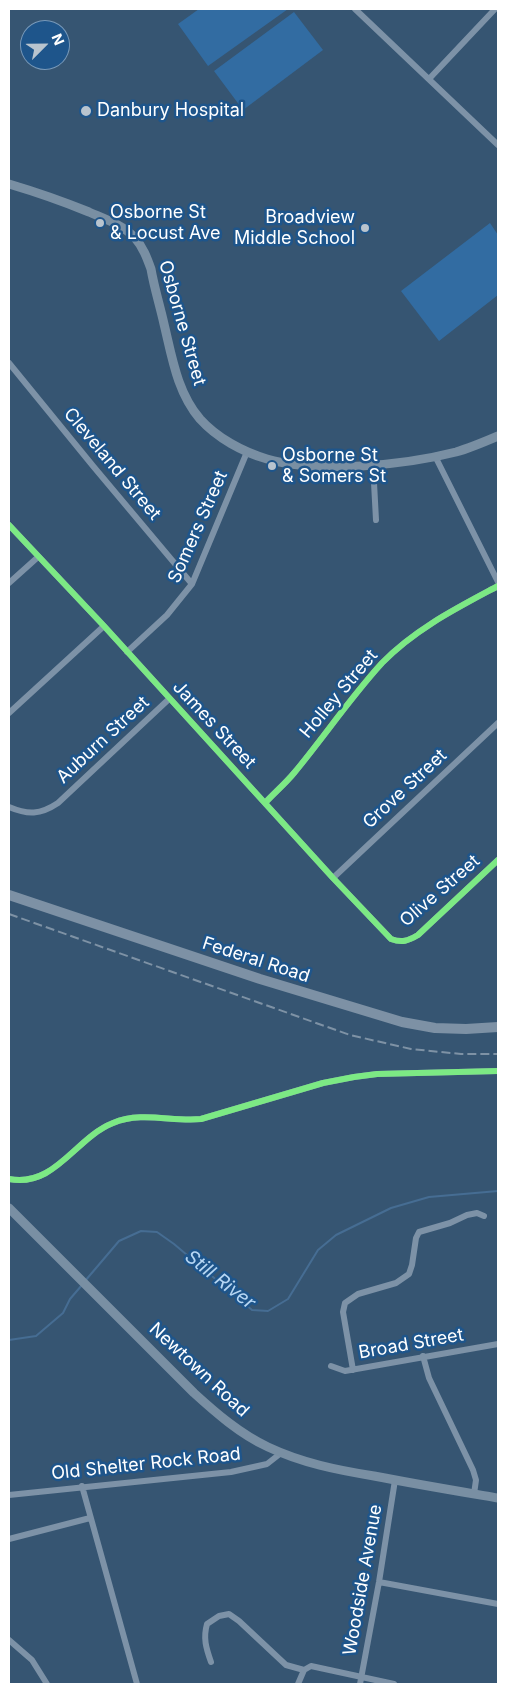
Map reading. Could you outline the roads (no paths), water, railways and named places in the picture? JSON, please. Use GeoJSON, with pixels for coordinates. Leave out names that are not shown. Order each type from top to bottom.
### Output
{"type":"FeatureCollection","features":[{"type":"Feature","properties":{"kind":"main road","name":"Osborne Street"},"geometry":{"type":"LineString","coordinates":[[9,184],[57,199],[107,220],[136,239],[151,269],[182,390],[200,420],[217,434],[247,452],[268,460],[291,464],[318,466],[373,464],[435,456],[470,447],[498,436]]}},
{"type":"Feature","properties":{"kind":"main road","name":"Federal Road"},"geometry":{"type":"LineString","coordinates":[[9,895],[244,974],[402,1022],[435,1028],[498,1027]]}},
{"type":"Feature","properties":{"kind":"main road","name":"Newtown Road"},"geometry":{"type":"LineString","coordinates":[[9,1208],[218,1414],[266,1447],[316,1465],[498,1498]]}},
{"type":"Feature","properties":{"kind":"street"},"geometry":{"type":"LineString","coordinates":[[429,79],[495,9]]}},
{"type":"Feature","properties":{"kind":"street"},"geometry":{"type":"LineString","coordinates":[[358,10],[498,145]]}},
{"type":"Feature","properties":{"kind":"street","name":"Cleveland Street"},"geometry":{"type":"LineString","coordinates":[[9,363],[192,584]]}},
{"type":"Feature","properties":{"kind":"street","name":"Somers Street"},"geometry":{"type":"LineString","coordinates":[[127,652],[167,615],[192,584],[247,452]]}},
{"type":"Feature","properties":{"kind":"street"},"geometry":{"type":"LineString","coordinates":[[435,456],[498,582]]}},
{"type":"Feature","properties":{"kind":"street"},"geometry":{"type":"LineString","coordinates":[[373,464],[376,520]]}},
{"type":"Feature","properties":{"kind":"street","name":"James Street"},"geometry":{"type":"LineString","coordinates":[[9,525],[104,626],[333,878],[384,932],[400,942]]}},
{"type":"Feature","properties":{"kind":"street"},"geometry":{"type":"LineString","coordinates":[[9,583],[38,557]]}},
{"type":"Feature","properties":{"kind":"street","name":"Holley Street"},"geometry":{"type":"LineString","coordinates":[[265,803],[294,774],[356,693],[383,662],[408,640],[437,619],[498,586]]}},
{"type":"Feature","properties":{"kind":"street"},"geometry":{"type":"LineString","coordinates":[[9,713],[104,626]]}},
{"type":"Feature","properties":{"kind":"street","name":"Auburn Street"},"geometry":{"type":"LineString","coordinates":[[9,807],[30,813],[45,812],[58,804],[170,699]]}},
{"type":"Feature","properties":{"kind":"street","name":"Grove Street"},"geometry":{"type":"LineString","coordinates":[[333,878],[498,723]]}},
{"type":"Feature","properties":{"kind":"street","name":"Olive Street"},"geometry":{"type":"LineString","coordinates":[[400,942],[418,935],[498,860]]}},
{"type":"Feature","properties":{"kind":"street"},"geometry":{"type":"LineString","coordinates":[[9,1178],[31,1180],[42,1176],[98,1130],[127,1118],[152,1117],[184,1121],[201,1119],[313,1086],[376,1074],[498,1071]]}},
{"type":"Feature","properties":{"kind":"street"},"geometry":{"type":"LineString","coordinates":[[353,1370],[343,1312],[346,1302],[358,1294],[396,1283],[409,1274],[416,1238],[419,1232],[450,1223],[467,1215],[477,1213],[484,1216]]}},
{"type":"Feature","properties":{"kind":"street","name":"Broad Street"},"geometry":{"type":"LineString","coordinates":[[331,1366],[345,1371],[353,1370],[498,1344]]}},
{"type":"Feature","properties":{"kind":"street"},"geometry":{"type":"LineString","coordinates":[[423,1356],[429,1378],[473,1470],[476,1480],[474,1494]]}},
{"type":"Feature","properties":{"kind":"street","name":"Old Shelter Rock Road"},"geometry":{"type":"LineString","coordinates":[[9,1495],[231,1472],[267,1464],[282,1453]]}},
{"type":"Feature","properties":{"kind":"street","name":"Woodside Avenue"},"geometry":{"type":"LineString","coordinates":[[360,1681],[379,1582],[395,1480]]}},
{"type":"Feature","properties":{"kind":"street"},"geometry":{"type":"LineString","coordinates":[[82,1486],[137,1684]]}},
{"type":"Feature","properties":{"kind":"street"},"geometry":{"type":"LineString","coordinates":[[9,1539],[90,1518]]}},
{"type":"Feature","properties":{"kind":"street"},"geometry":{"type":"LineString","coordinates":[[379,1582],[498,1604]]}},
{"type":"Feature","properties":{"kind":"street"},"geometry":{"type":"LineString","coordinates":[[211,1662],[205,1644],[204,1634],[207,1624],[219,1616],[230,1614],[286,1665],[304,1670]]}},
{"type":"Feature","properties":{"kind":"street"},"geometry":{"type":"LineString","coordinates":[[9,1640],[32,1660],[47,1684]]}},
{"type":"Feature","properties":{"kind":"street"},"geometry":{"type":"LineString","coordinates":[[298,1684],[304,1670],[311,1666],[360,1681],[394,1684]]}},
{"type":"Feature","properties":{"kind":"waterway","name":"Still River"},"geometry":{"type":"LineString","coordinates":[[85,1281],[119,1241],[141,1231],[157,1232],[174,1244],[252,1310],[268,1311],[288,1299],[318,1250],[336,1235],[391,1208],[429,1197],[498,1191]]}},
{"type":"Feature","properties":{"kind":"waterway","name":"Still River"},"geometry":{"type":"LineString","coordinates":[[9,1340],[36,1336],[63,1313],[70,1299],[82,1285]]}},
{"type":"Feature","properties":{"kind":"railway"},"geometry":{"type":"LineString","coordinates":[[9,914],[350,1035],[411,1049],[461,1054],[498,1054]]}},
{"type":"Feature","properties":{"kind":"place","name":"Danbury Hospital"},"geometry":{"type":"Point","coordinates":[86,111]}},
{"type":"Feature","properties":{"kind":"place","name":"Osborne St & Locust Ave"},"geometry":{"type":"Point","coordinates":[100,223]}},
{"type":"Feature","properties":{"kind":"place","name":"Broadview Middle School"},"geometry":{"type":"Point","coordinates":[365,228]}},
{"type":"Feature","properties":{"kind":"place","name":"Osborne St & Somers St"},"geometry":{"type":"Point","coordinates":[272,466]}}]}
